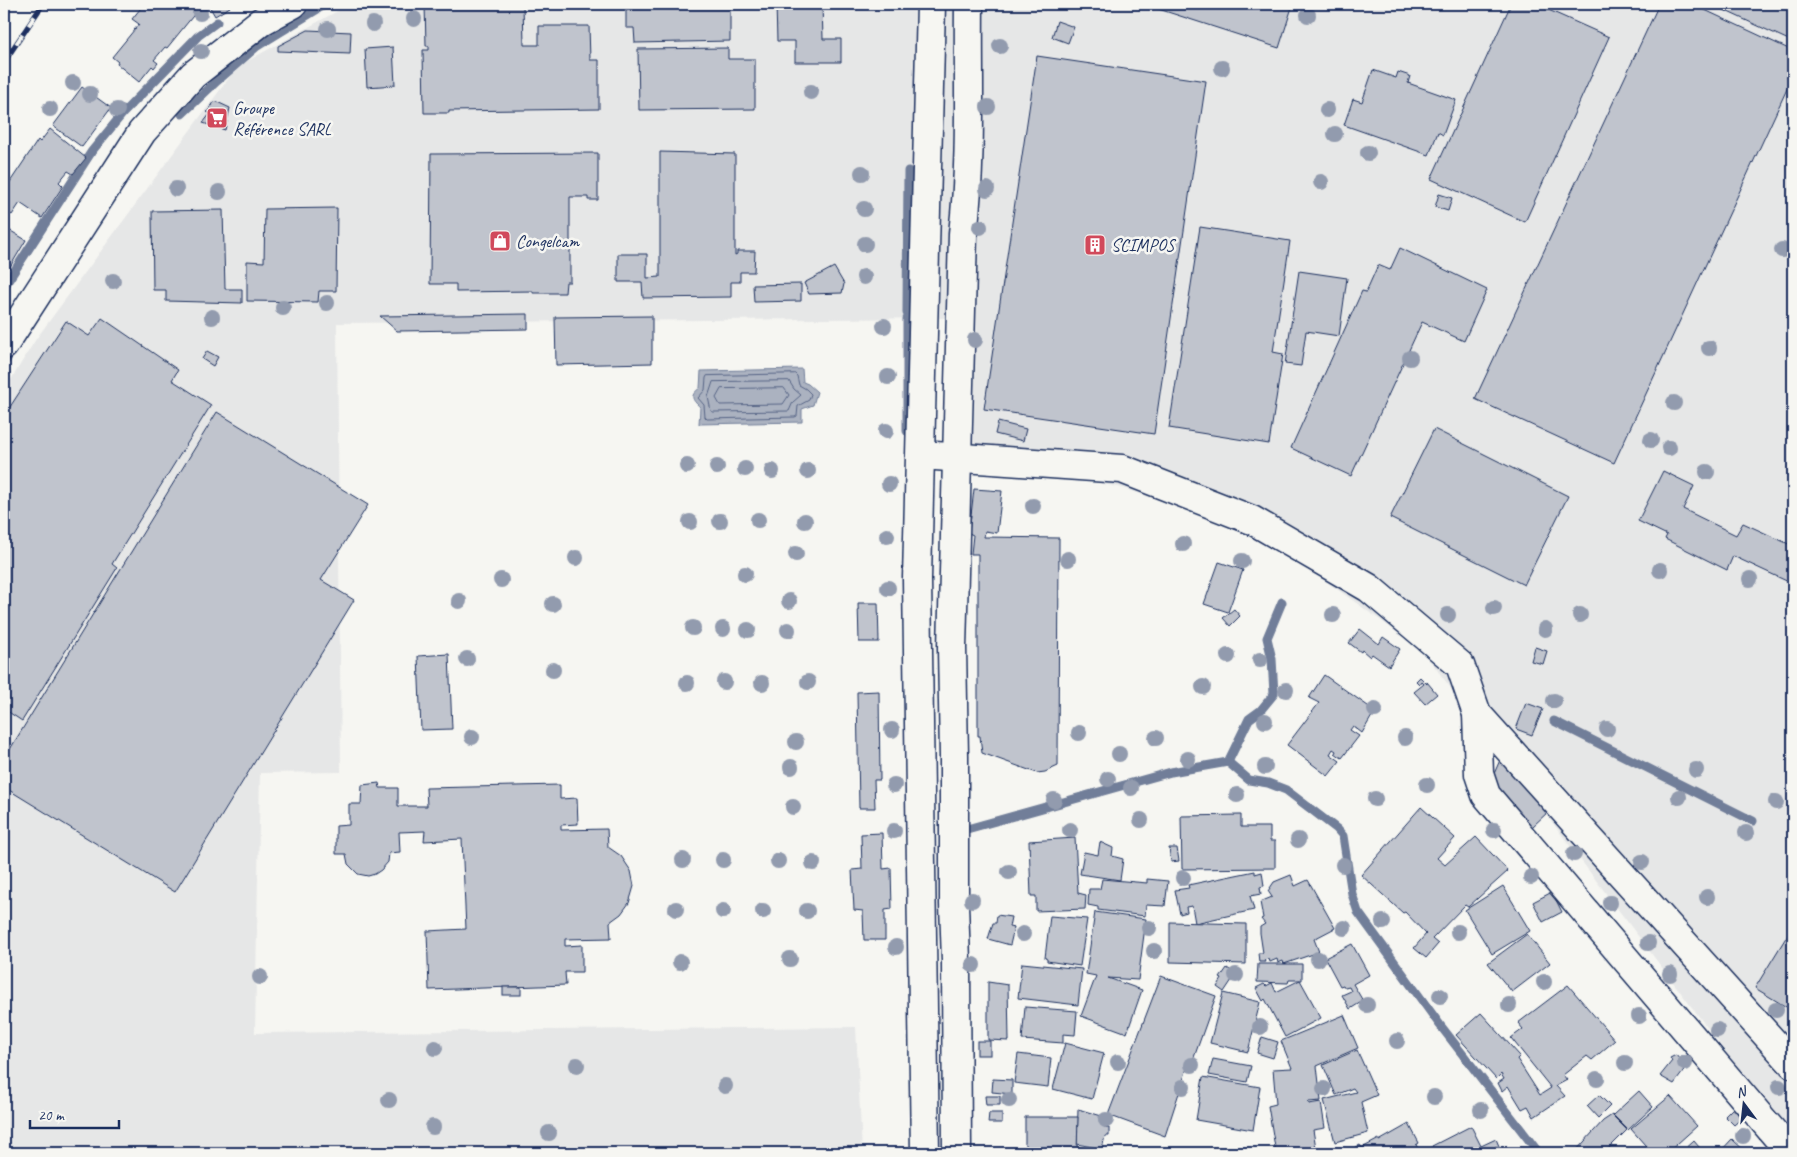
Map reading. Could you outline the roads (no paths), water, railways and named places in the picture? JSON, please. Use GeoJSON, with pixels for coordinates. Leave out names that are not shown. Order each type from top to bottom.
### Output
{"type":"FeatureCollection","features":[{"type":"Feature","properties":{"kind":"main road"},"geometry":{"type":"LineString","coordinates":[[4,345],[142,132],[193,75],[262,21],[293,4]]}},
{"type":"Feature","properties":{"kind":"main road"},"geometry":{"type":"LineString","coordinates":[[925,1153],[917,579],[931,4]]}},
{"type":"Feature","properties":{"kind":"main road"},"geometry":{"type":"LineString","coordinates":[[957,1153],[952,648],[963,244],[968,150],[969,4]]}},
{"type":"Feature","properties":{"kind":"main road"},"geometry":{"type":"LineString","coordinates":[[927,150],[968,150]]}},
{"type":"Feature","properties":{"kind":"main road"},"geometry":{"type":"LineString","coordinates":[[921,455],[1122,468],[1252,520],[1368,588],[1460,665],[1478,714],[1478,774],[1486,795],[1791,1153]]}},
{"type":"Feature","properties":{"kind":"main road"},"geometry":{"type":"LineString","coordinates":[[918,648],[952,648]]}},
{"type":"Feature","properties":{"kind":"main road"},"geometry":{"type":"LineString","coordinates":[[1478,714],[1793,1064]]}},
{"type":"Feature","properties":{"kind":"main road"},"geometry":{"type":"LineString","coordinates":[[923,907],[954,904]]}},
{"type":"Feature","properties":{"kind":"water"},"geometry":{"type":"Polygon","coordinates":[[[802,369],[803,382],[817,392],[813,405],[802,409],[802,422],[699,424],[700,407],[695,402],[693,395],[700,388],[701,371],[802,369]]]}},
{"type":"Feature","properties":{"kind":"waterway"},"geometry":{"type":"LineString","coordinates":[[182,114],[256,47],[326,4]]}},
{"type":"Feature","properties":{"kind":"waterway"},"geometry":{"type":"LineString","coordinates":[[4,287],[92,151],[124,112],[198,36],[217,22]]}},
{"type":"Feature","properties":{"kind":"waterway"},"geometry":{"type":"LineString","coordinates":[[907,313],[908,171]]}},
{"type":"Feature","properties":{"kind":"waterway"},"geometry":{"type":"LineString","coordinates":[[907,319],[907,431]]}},
{"type":"Feature","properties":{"kind":"waterway"},"geometry":{"type":"LineString","coordinates":[[4,363],[13,349]]}},
{"type":"Feature","properties":{"kind":"waterway"},"geometry":{"type":"LineString","coordinates":[[1228,762],[1249,719],[1260,711],[1274,694],[1272,659],[1267,638],[1282,602]]}},
{"type":"Feature","properties":{"kind":"waterway"},"geometry":{"type":"LineString","coordinates":[[1554,721],[1753,821]]}},
{"type":"Feature","properties":{"kind":"waterway"},"geometry":{"type":"LineString","coordinates":[[1228,762],[1249,780],[1268,783],[1286,790],[1337,829],[1343,836],[1352,894],[1358,912],[1440,1025],[1539,1153]]}},
{"type":"Feature","properties":{"kind":"waterway"},"geometry":{"type":"LineString","coordinates":[[960,822],[961,827],[967,829],[1171,772],[1228,762]]}},
{"type":"Feature","properties":{"kind":"railway"},"geometry":{"type":"LineString","coordinates":[[4,13],[10,4]]}},
{"type":"Feature","properties":{"kind":"railway"},"geometry":{"type":"LineString","coordinates":[[4,62],[43,4]]}},
{"type":"Feature","properties":{"kind":"place","name":"Groupe Référence SARL"},"geometry":{"type":"Point","coordinates":[217,118]}},
{"type":"Feature","properties":{"kind":"place","name":"Congelcam"},"geometry":{"type":"Point","coordinates":[500,241]}},
{"type":"Feature","properties":{"kind":"place","name":"SCIMPOS"},"geometry":{"type":"Point","coordinates":[1095,245]}}]}
